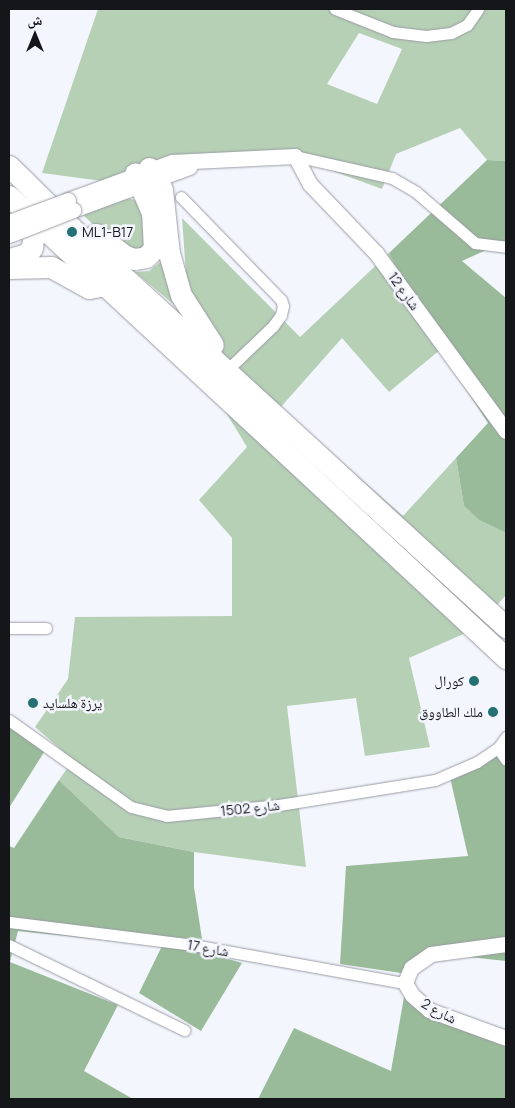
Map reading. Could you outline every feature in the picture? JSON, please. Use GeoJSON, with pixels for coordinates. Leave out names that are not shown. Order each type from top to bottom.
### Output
{"type":"FeatureCollection","features":[{"type":"Feature","properties":{"kind":"highway"},"geometry":{"type":"LineString","coordinates":[[14,171],[117,251],[140,260],[154,250],[155,240],[145,176]]}},
{"type":"Feature","properties":{"kind":"highway"},"geometry":{"type":"LineString","coordinates":[[14,171],[91,248],[225,368],[506,627]]}},
{"type":"Feature","properties":{"kind":"highway"},"geometry":{"type":"LineString","coordinates":[[145,176],[164,198],[169,253],[181,295],[225,368]]}},
{"type":"Feature","properties":{"kind":"highway"},"geometry":{"type":"LineString","coordinates":[[9,196],[102,285],[506,658]]}},
{"type":"Feature","properties":{"kind":"highway"},"geometry":{"type":"LineString","coordinates":[[9,259],[26,254],[32,248],[34,228],[31,217]]}},
{"type":"Feature","properties":{"kind":"highway"},"geometry":{"type":"LineString","coordinates":[[9,268],[51,267],[89,288],[102,285]]}},
{"type":"Feature","properties":{"kind":"street"},"geometry":{"type":"LineString","coordinates":[[335,9],[392,32],[426,36],[451,33],[467,25],[478,9]]}},
{"type":"Feature","properties":{"kind":"street"},"geometry":{"type":"LineString","coordinates":[[9,234],[71,205],[145,176],[217,158],[294,156],[392,178],[416,192],[475,243],[506,247]]}},
{"type":"Feature","properties":{"kind":"street","name":"شارع 12"},"geometry":{"type":"LineString","coordinates":[[294,156],[310,184],[376,253],[506,431]]}},
{"type":"Feature","properties":{"kind":"street"},"geometry":{"type":"LineString","coordinates":[[182,197],[275,293],[282,306],[278,320],[225,368]]}},
{"type":"Feature","properties":{"kind":"street"},"geometry":{"type":"LineString","coordinates":[[9,222],[71,205]]}},
{"type":"Feature","properties":{"kind":"street"},"geometry":{"type":"LineString","coordinates":[[9,627],[46,628]]}},
{"type":"Feature","properties":{"kind":"street","name":"شارع 1502"},"geometry":{"type":"LineString","coordinates":[[9,720],[131,807],[166,816],[278,805],[421,783],[462,770],[498,748],[506,737]]}},
{"type":"Feature","properties":{"kind":"street"},"geometry":{"type":"LineString","coordinates":[[498,748],[506,760]]}},
{"type":"Feature","properties":{"kind":"street","name":"شارع 17"},"geometry":{"type":"LineString","coordinates":[[9,922],[193,945],[405,983]]}},
{"type":"Feature","properties":{"kind":"street"},"geometry":{"type":"LineString","coordinates":[[405,983],[410,968],[431,954],[506,944]]}},
{"type":"Feature","properties":{"kind":"street"},"geometry":{"type":"LineString","coordinates":[[9,945],[184,1030]]}},
{"type":"Feature","properties":{"kind":"street","name":"شارع 2"},"geometry":{"type":"LineString","coordinates":[[405,983],[416,998],[437,1014],[506,1038]]}},
{"type":"Feature","properties":{"kind":"green space"},"geometry":{"type":"Polygon","coordinates":[[[98,9],[506,9],[506,161],[487,160],[460,128],[396,154],[382,189],[319,166],[254,158],[102,181],[42,173],[98,9]],[[359,33],[327,84],[377,104],[402,49],[359,33]]]}},
{"type":"Feature","properties":{"kind":"green space"},"geometry":{"type":"Polygon","coordinates":[[[487,160],[506,161],[506,241],[462,261],[506,298],[506,533],[479,520],[464,506],[456,458],[488,423],[440,350],[389,253],[487,160]]]}},
{"type":"Feature","properties":{"kind":"green space"},"geometry":{"type":"Polygon","coordinates":[[[127,198],[135,200],[144,211],[143,251],[113,243],[82,214],[127,198]]]}},
{"type":"Feature","properties":{"kind":"green space"},"geometry":{"type":"Polygon","coordinates":[[[182,218],[300,337],[389,253],[440,350],[389,392],[342,338],[280,408],[403,516],[456,458],[464,506],[479,520],[506,533],[506,595],[477,628],[409,658],[430,747],[365,756],[356,698],[287,706],[306,867],[194,852],[119,837],[59,780],[73,760],[35,727],[68,679],[75,617],[232,616],[232,538],[199,500],[247,447],[192,357],[182,218]]]}},
{"type":"Feature","properties":{"kind":"green space"},"geometry":{"type":"Polygon","coordinates":[[[163,260],[178,308],[135,272],[149,271],[163,260]]]}},
{"type":"Feature","properties":{"kind":"green space"},"geometry":{"type":"Polygon","coordinates":[[[9,721],[46,749],[9,808],[9,721]]]}},
{"type":"Feature","properties":{"kind":"green space"},"geometry":{"type":"Polygon","coordinates":[[[506,746],[506,961],[449,955],[401,973],[340,964],[346,866],[468,856],[449,773],[506,746]]]}},
{"type":"Feature","properties":{"kind":"green space"},"geometry":{"type":"Polygon","coordinates":[[[59,780],[119,837],[194,852],[194,887],[204,952],[242,963],[201,1031],[139,993],[162,946],[18,931],[10,962],[118,1005],[84,1071],[133,1099],[9,1099],[9,846],[14,848],[59,780]]]}},
{"type":"Feature","properties":{"kind":"green space"},"geometry":{"type":"Polygon","coordinates":[[[404,997],[506,1042],[506,1099],[258,1099],[294,1028],[391,1071],[404,997]]]}},
{"type":"Feature","properties":{"kind":"place","name":"ML1-B17"},"geometry":{"type":"Point","coordinates":[72,232]}},
{"type":"Feature","properties":{"kind":"place","name":"كورال"},"geometry":{"type":"Point","coordinates":[474,681]}},
{"type":"Feature","properties":{"kind":"place","name":"يرزة هلسايد"},"geometry":{"type":"Point","coordinates":[33,703]}},
{"type":"Feature","properties":{"kind":"place","name":"ملك الطاووق"},"geometry":{"type":"Point","coordinates":[493,712]}}]}
